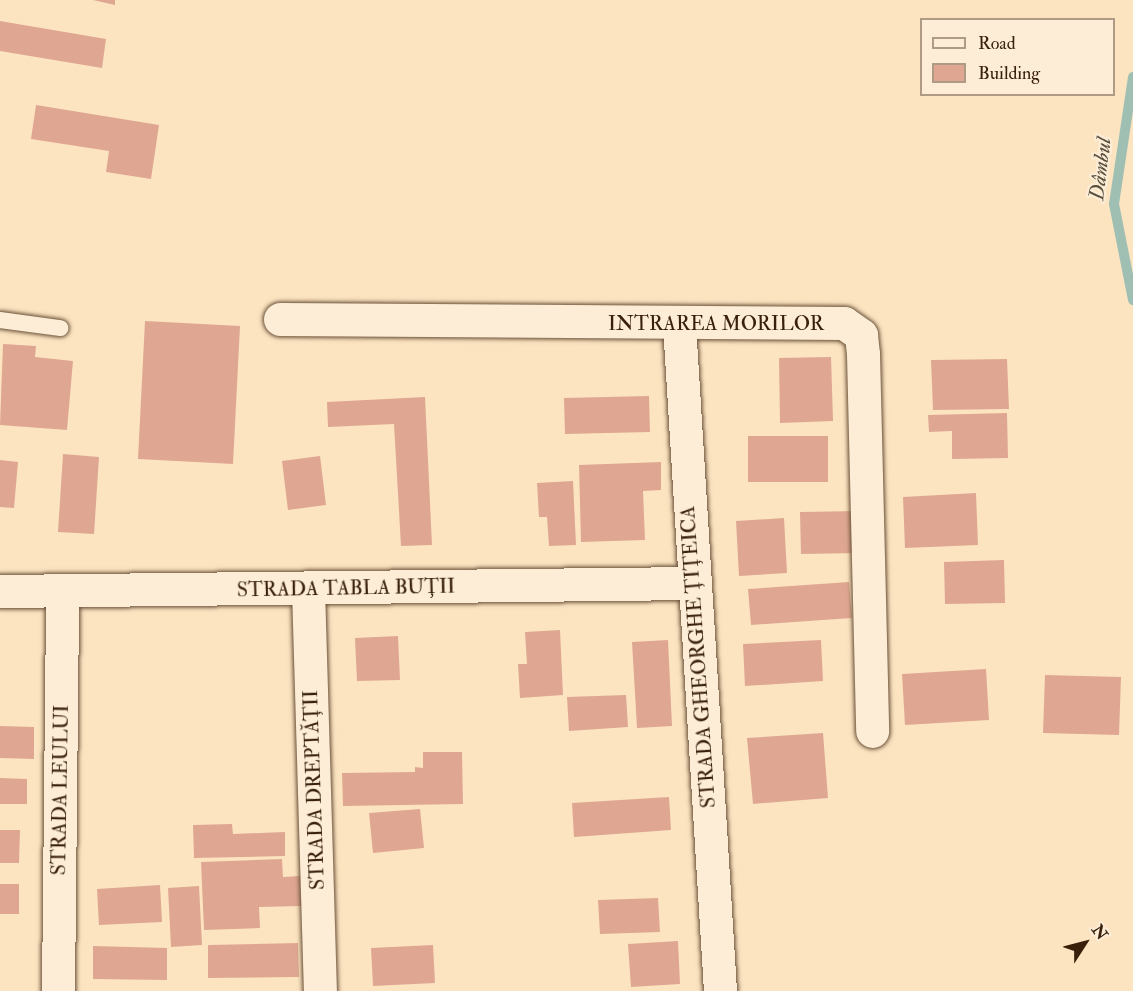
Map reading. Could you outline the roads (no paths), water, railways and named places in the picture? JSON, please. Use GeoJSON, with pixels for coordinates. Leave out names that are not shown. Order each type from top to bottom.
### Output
{"type":"FeatureCollection","features":[{"type":"Feature","properties":{"kind":"street","name":"INTRAREA MORILOR"},"geometry":{"type":"LineString","coordinates":[[280,319],[679,324],[844,323],[861,335],[872,731]]}},
{"type":"Feature","properties":{"kind":"street","name":"STRADA GHEORGHE ȚIȚEICA"},"geometry":{"type":"LineString","coordinates":[[679,324],[693,583],[720,991]]}},
{"type":"Feature","properties":{"kind":"street","name":"STRADA TABLA BUȚII"},"geometry":{"type":"LineString","coordinates":[[0,591],[693,583]]}},
{"type":"Feature","properties":{"kind":"street","name":"STRADA DREPTĂȚII"},"geometry":{"type":"LineString","coordinates":[[308,589],[320,991]]}},
{"type":"Feature","properties":{"kind":"street","name":"STRADA LEULUI"},"geometry":{"type":"LineString","coordinates":[[58,991],[62,590]]}},
{"type":"Feature","properties":{"kind":"lane"},"geometry":{"type":"LineString","coordinates":[[0,320],[60,328]]}},
{"type":"Feature","properties":{"kind":"waterway","name":"Dâmbul"},"geometry":{"type":"LineString","coordinates":[[1133,77],[1114,204],[1133,300]]}}]}
